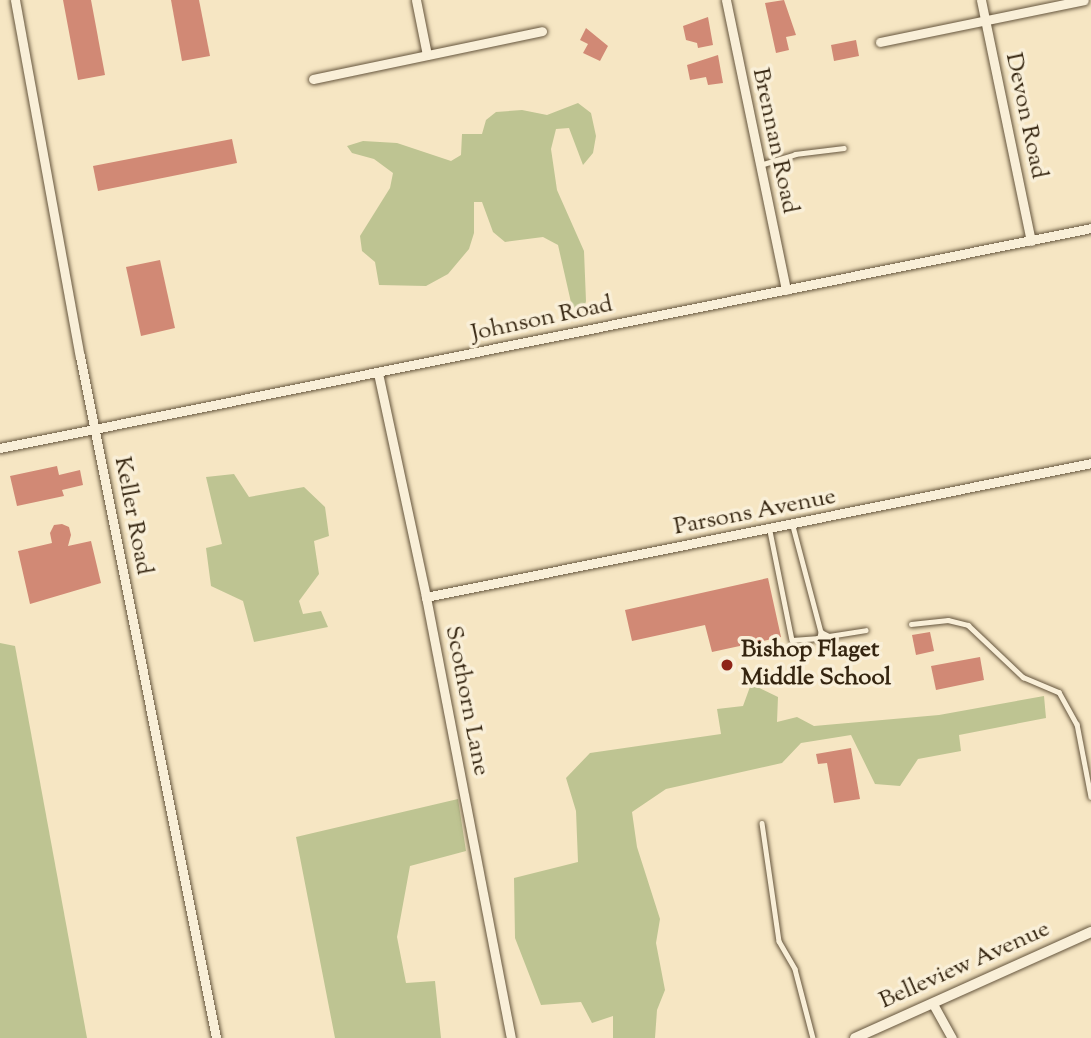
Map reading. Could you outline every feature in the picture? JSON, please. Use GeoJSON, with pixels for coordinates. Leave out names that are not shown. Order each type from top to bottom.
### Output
{"type":"FeatureCollection","features":[{"type":"Feature","properties":{"kind":"street","name":"Keller Road"},"geometry":{"type":"LineString","coordinates":[[15,0],[95,430],[216,1038]]}},
{"type":"Feature","properties":{"kind":"street"},"geometry":{"type":"LineString","coordinates":[[416,0],[427,55]]}},
{"type":"Feature","properties":{"kind":"street","name":"Brennan Road"},"geometry":{"type":"LineString","coordinates":[[726,0],[786,290]]}},
{"type":"Feature","properties":{"kind":"street","name":"Devon Road"},"geometry":{"type":"LineString","coordinates":[[981,0],[1031,241]]}},
{"type":"Feature","properties":{"kind":"street"},"geometry":{"type":"LineString","coordinates":[[880,42],[1084,0]]}},
{"type":"Feature","properties":{"kind":"street"},"geometry":{"type":"LineString","coordinates":[[313,79],[542,31]]}},
{"type":"Feature","properties":{"kind":"street","name":"Johnson Road"},"geometry":{"type":"LineString","coordinates":[[0,448],[1091,228]]}},
{"type":"Feature","properties":{"kind":"street","name":"Scothorn Lane"},"geometry":{"type":"LineString","coordinates":[[378,373],[426,597],[511,1038]]}},
{"type":"Feature","properties":{"kind":"street","name":"Parsons Avenue"},"geometry":{"type":"LineString","coordinates":[[426,597],[771,531],[1091,463]]}},
{"type":"Feature","properties":{"kind":"street","name":"Belleview Avenue"},"geometry":{"type":"LineString","coordinates":[[855,1038],[1091,932]]}},
{"type":"Feature","properties":{"kind":"street"},"geometry":{"type":"LineString","coordinates":[[933,1004],[952,1038]]}},
{"type":"Feature","properties":{"kind":"lane"},"geometry":{"type":"LineString","coordinates":[[759,165],[795,154],[844,148]]}},
{"type":"Feature","properties":{"kind":"lane"},"geometry":{"type":"LineString","coordinates":[[771,531],[792,640],[819,638],[821,632],[793,526]]}},
{"type":"Feature","properties":{"kind":"lane"},"geometry":{"type":"LineString","coordinates":[[911,624],[948,620],[968,625],[1023,677],[1059,692],[1077,724],[1091,797]]}},
{"type":"Feature","properties":{"kind":"lane"},"geometry":{"type":"LineString","coordinates":[[821,632],[829,636],[866,630]]}},
{"type":"Feature","properties":{"kind":"lane"},"geometry":{"type":"LineString","coordinates":[[762,822],[779,941],[795,969],[813,1038]]}},
{"type":"Feature","properties":{"kind":"green space"},"geometry":{"type":"Polygon","coordinates":[[[578,103],[591,113],[596,136],[593,153],[583,165],[569,128],[556,129],[551,149],[557,190],[584,251],[586,301],[582,317],[575,320],[558,245],[543,237],[505,242],[493,232],[482,202],[474,202],[474,233],[469,249],[448,274],[426,286],[379,285],[375,262],[362,251],[360,236],[390,188],[393,173],[374,159],[352,153],[347,146],[363,141],[397,143],[451,161],[461,155],[462,134],[482,134],[486,120],[496,112],[522,110],[547,115],[578,103]]]}},
{"type":"Feature","properties":{"kind":"green space"},"geometry":{"type":"Polygon","coordinates":[[[234,474],[249,497],[304,487],[325,507],[329,536],[314,541],[319,574],[299,601],[303,614],[321,611],[328,627],[254,642],[243,601],[211,586],[206,548],[222,544],[206,477],[234,474]]]}},
{"type":"Feature","properties":{"kind":"green space"},"geometry":{"type":"Polygon","coordinates":[[[0,643],[15,646],[87,1038],[0,1038],[0,643]]]}},
{"type":"Feature","properties":{"kind":"green space"},"geometry":{"type":"Polygon","coordinates":[[[751,684],[778,697],[777,722],[797,717],[814,726],[939,715],[1044,696],[1046,718],[959,735],[961,751],[918,759],[900,786],[875,784],[851,735],[801,743],[782,763],[666,789],[632,812],[637,847],[660,919],[656,943],[665,990],[657,1010],[655,1038],[613,1038],[613,1016],[592,1023],[581,1002],[541,1005],[515,938],[514,878],[578,862],[576,811],[566,778],[590,753],[721,734],[717,709],[743,706],[751,684]]]}},
{"type":"Feature","properties":{"kind":"green space"},"geometry":{"type":"Polygon","coordinates":[[[458,799],[466,851],[410,866],[397,937],[406,983],[435,981],[441,1038],[335,1038],[296,837],[458,799]]]}},
{"type":"Feature","properties":{"kind":"building"},"geometry":{"type":"Polygon","coordinates":[[[63,0],[91,0],[105,75],[78,80],[63,0]]]}},
{"type":"Feature","properties":{"kind":"building"},"geometry":{"type":"Polygon","coordinates":[[[171,0],[199,0],[210,56],[182,61],[171,0]]]}},
{"type":"Feature","properties":{"kind":"building"},"geometry":{"type":"Polygon","coordinates":[[[784,0],[796,35],[786,37],[789,50],[776,53],[765,3],[784,0]]]}},
{"type":"Feature","properties":{"kind":"building"},"geometry":{"type":"Polygon","coordinates":[[[708,17],[713,45],[698,48],[697,43],[686,40],[683,26],[708,17]]]}},
{"type":"Feature","properties":{"kind":"building"},"geometry":{"type":"Polygon","coordinates":[[[586,28],[608,46],[600,61],[583,53],[588,44],[580,40],[586,28]]]}},
{"type":"Feature","properties":{"kind":"building"},"geometry":{"type":"Polygon","coordinates":[[[856,40],[859,56],[834,61],[831,45],[856,40]]]}},
{"type":"Feature","properties":{"kind":"building"},"geometry":{"type":"Polygon","coordinates":[[[718,55],[723,83],[708,85],[706,77],[690,80],[687,65],[718,55]]]}},
{"type":"Feature","properties":{"kind":"building"},"geometry":{"type":"Polygon","coordinates":[[[232,139],[237,163],[98,191],[93,166],[232,139]]]}},
{"type":"Feature","properties":{"kind":"building"},"geometry":{"type":"Polygon","coordinates":[[[160,260],[175,328],[141,336],[126,267],[160,260]]]}},
{"type":"Feature","properties":{"kind":"building"},"geometry":{"type":"Polygon","coordinates":[[[57,466],[59,475],[80,470],[83,485],[62,490],[64,496],[17,506],[10,476],[57,466]]]}},
{"type":"Feature","properties":{"kind":"building"},"geometry":{"type":"Polygon","coordinates":[[[54,525],[69,527],[71,535],[68,546],[91,541],[101,583],[30,604],[18,551],[52,543],[50,533],[54,525]]]}},
{"type":"Feature","properties":{"kind":"building"},"geometry":{"type":"Polygon","coordinates":[[[768,578],[781,637],[712,652],[705,625],[632,641],[625,610],[768,578]]]}},
{"type":"Feature","properties":{"kind":"building"},"geometry":{"type":"Polygon","coordinates":[[[930,632],[934,651],[916,655],[912,635],[930,632]]]}},
{"type":"Feature","properties":{"kind":"building"},"geometry":{"type":"Polygon","coordinates":[[[980,657],[984,680],[936,690],[931,666],[980,657]]]}},
{"type":"Feature","properties":{"kind":"building"},"geometry":{"type":"Polygon","coordinates":[[[851,748],[860,799],[834,803],[827,763],[818,764],[816,754],[851,748]]]}},
{"type":"Feature","properties":{"kind":"place","name":"Bishop Flaget Middle School"},"geometry":{"type":"Point","coordinates":[727,665]}}]}
